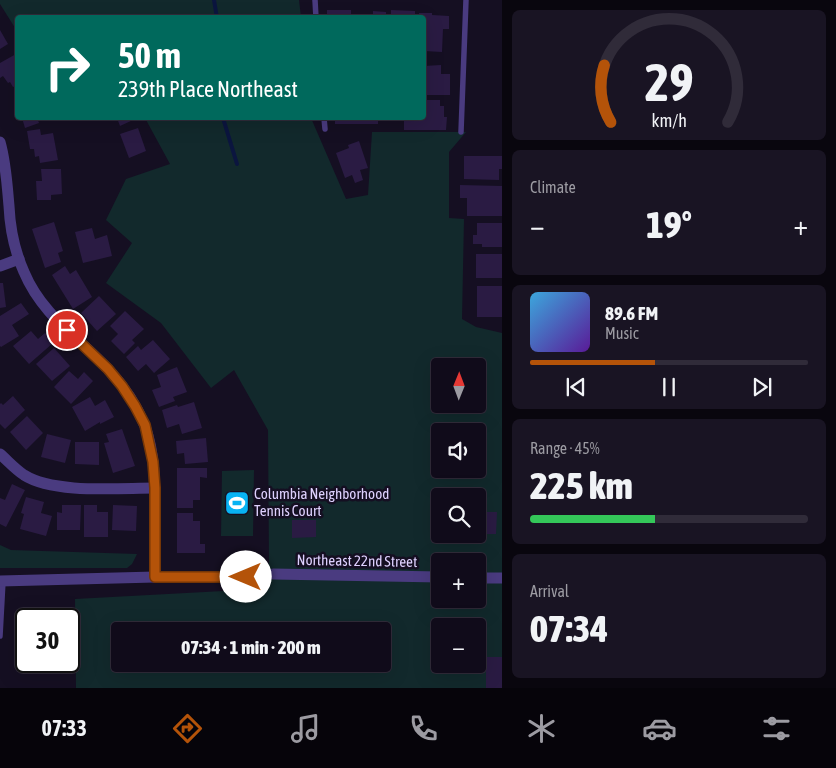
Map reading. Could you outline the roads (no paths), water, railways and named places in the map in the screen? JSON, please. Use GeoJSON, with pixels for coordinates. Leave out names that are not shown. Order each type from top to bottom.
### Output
{"type":"FeatureCollection","features":[{"type":"Feature","properties":{"kind":"street"},"geometry":{"type":"LineString","coordinates":[[0,142],[7,179],[12,231],[25,274],[54,318],[108,369],[122,386],[145,425],[153,462],[155,488],[155,577]]}},
{"type":"Feature","properties":{"kind":"street"},"geometry":{"type":"LineString","coordinates":[[0,266],[19,259]]}},
{"type":"Feature","properties":{"kind":"street"},"geometry":{"type":"LineString","coordinates":[[0,454],[23,474],[37,481],[55,486],[78,488],[155,488]]}},
{"type":"Feature","properties":{"kind":"street","name":"Northeast 22nd Street"},"geometry":{"type":"LineString","coordinates":[[273,574],[431,577]]}},
{"type":"Feature","properties":{"kind":"street"},"geometry":{"type":"LineString","coordinates":[[1,581],[155,577],[259,577]]}},
{"type":"Feature","properties":{"kind":"street"},"geometry":{"type":"LineString","coordinates":[[486,578],[502,578]]}},
{"type":"Feature","properties":{"kind":"lane"},"geometry":{"type":"LineString","coordinates":[[316,0],[316,15]]}},
{"type":"Feature","properties":{"kind":"lane"},"geometry":{"type":"LineString","coordinates":[[461,132],[466,0]]}},
{"type":"Feature","properties":{"kind":"lane"},"geometry":{"type":"LineString","coordinates":[[324,120],[325,130]]}},
{"type":"Feature","properties":{"kind":"lane"},"geometry":{"type":"LineString","coordinates":[[0,636],[1,581]]}},
{"type":"Feature","properties":{"kind":"waterway"},"geometry":{"type":"LineString","coordinates":[[214,0],[216,15]]}},
{"type":"Feature","properties":{"kind":"waterway"},"geometry":{"type":"LineString","coordinates":[[224,120],[237,164]]}},
{"type":"Feature","properties":{"kind":"place","name":"Columbia Neighborhood Tennis Court"},"geometry":{"type":"Point","coordinates":[237,503]}}]}
